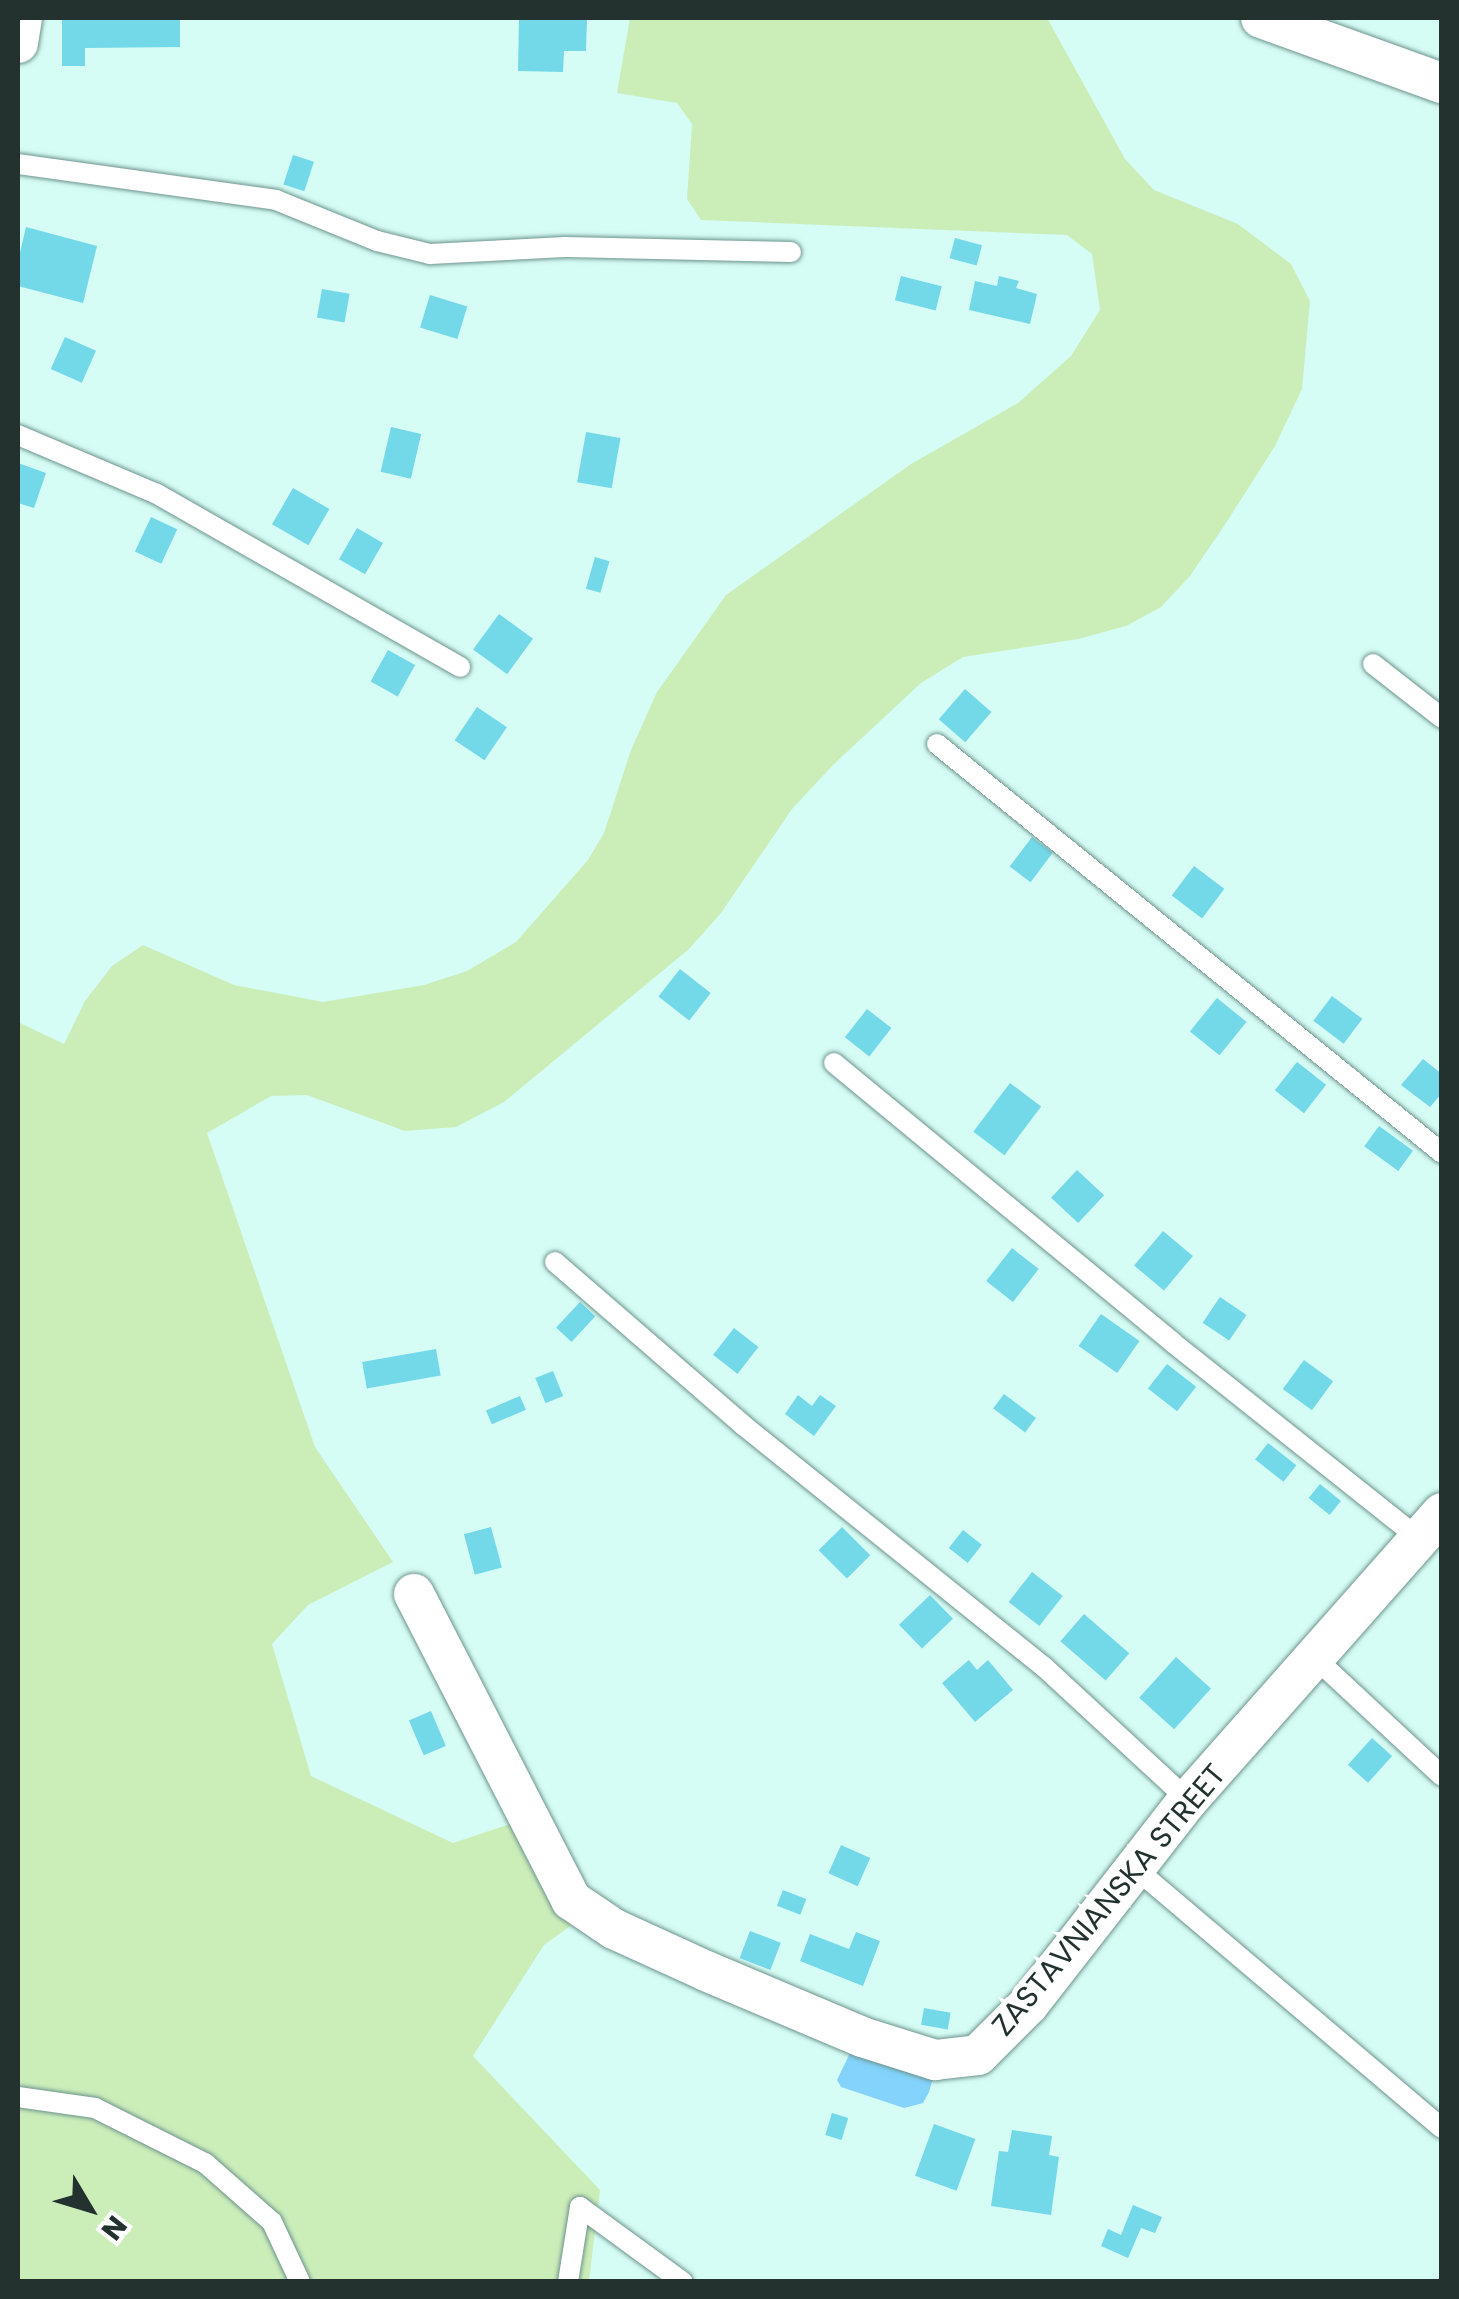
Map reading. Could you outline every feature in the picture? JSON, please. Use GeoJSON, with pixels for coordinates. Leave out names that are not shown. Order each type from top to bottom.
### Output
{"type":"FeatureCollection","features":[{"type":"Feature","properties":{"kind":"street"},"geometry":{"type":"LineString","coordinates":[[18,43],[22,18]]}},
{"type":"Feature","properties":{"kind":"street"},"geometry":{"type":"LineString","coordinates":[[1261,18],[1442,84]]}},
{"type":"Feature","properties":{"kind":"street","name":"ZASTAVNIANSKA STREET"},"geometry":{"type":"LineString","coordinates":[[414,1594],[570,1900],[614,1929],[862,2037],[936,2060],[978,2055],[1030,2004],[1188,1800],[1431,1526]]}},
{"type":"Feature","properties":{"kind":"lane"},"geometry":{"type":"LineString","coordinates":[[18,164],[276,200],[377,241],[430,254],[566,247],[790,252]]}},
{"type":"Feature","properties":{"kind":"lane"},"geometry":{"type":"LineString","coordinates":[[18,435],[157,494],[460,667]]}},
{"type":"Feature","properties":{"kind":"lane"},"geometry":{"type":"LineString","coordinates":[[1373,664],[1442,718]]}},
{"type":"Feature","properties":{"kind":"lane"},"geometry":{"type":"LineString","coordinates":[[936,744],[1442,1153]]}},
{"type":"Feature","properties":{"kind":"lane"},"geometry":{"type":"LineString","coordinates":[[834,1062],[1172,1342],[1431,1526]]}},
{"type":"Feature","properties":{"kind":"lane"},"geometry":{"type":"LineString","coordinates":[[555,1262],[743,1425],[1044,1667],[1188,1800]]}},
{"type":"Feature","properties":{"kind":"lane"},"geometry":{"type":"LineString","coordinates":[[1315,1658],[1442,1776]]}},
{"type":"Feature","properties":{"kind":"lane"},"geometry":{"type":"LineString","coordinates":[[1134,1868],[1442,2128]]}},
{"type":"Feature","properties":{"kind":"lane"},"geometry":{"type":"LineString","coordinates":[[18,2097],[95,2108],[204,2163],[272,2222],[300,2282]]}},
{"type":"Feature","properties":{"kind":"lane"},"geometry":{"type":"LineString","coordinates":[[568,2282],[580,2207],[683,2282]]}},
{"type":"Feature","properties":{"kind":"green space"},"geometry":{"type":"Polygon","coordinates":[[[630,18],[1047,18],[1125,159],[1154,190],[1238,224],[1291,264],[1310,301],[1302,389],[1275,446],[1226,523],[1190,576],[1161,607],[1126,626],[1078,639],[963,657],[921,683],[792,809],[721,913],[689,949],[504,1102],[456,1127],[405,1131],[307,1095],[271,1096],[207,1133],[315,1447],[393,1562],[308,1605],[272,1644],[311,1776],[453,1843],[543,1813],[594,1909],[544,1945],[473,2056],[600,2190],[589,2281],[18,2282],[18,1022],[64,1044],[85,1001],[112,966],[143,945],[234,985],[323,1002],[424,985],[467,971],[516,942],[588,860],[604,833],[631,750],[657,692],[726,595],[911,464],[1018,403],[1071,356],[1100,310],[1092,254],[1067,235],[701,220],[687,199],[692,124],[677,103],[617,93],[630,18]]]}},
{"type":"Feature","properties":{"kind":"water"},"geometry":{"type":"Polygon","coordinates":[[[850,2053],[933,2078],[923,2103],[904,2108],[841,2087],[837,2080],[850,2053]]]}},
{"type":"Feature","properties":{"kind":"building"},"geometry":{"type":"Polygon","coordinates":[[[62,18],[180,18],[180,47],[85,48],[85,66],[62,66],[62,18]]]}},
{"type":"Feature","properties":{"kind":"building"},"geometry":{"type":"Polygon","coordinates":[[[587,18],[586,51],[564,51],[563,72],[518,71],[519,19],[587,18]]]}},
{"type":"Feature","properties":{"kind":"building"},"geometry":{"type":"Polygon","coordinates":[[[293,155],[314,162],[304,191],[283,184],[293,155]]]}},
{"type":"Feature","properties":{"kind":"building"},"geometry":{"type":"Polygon","coordinates":[[[26,227],[97,246],[83,303],[18,286],[18,261],[26,227]]]}},
{"type":"Feature","properties":{"kind":"building"},"geometry":{"type":"Polygon","coordinates":[[[955,238],[982,245],[977,266],[950,258],[955,238]]]}},
{"type":"Feature","properties":{"kind":"building"},"geometry":{"type":"Polygon","coordinates":[[[901,276],[942,286],[936,310],[895,300],[901,276]]]}},
{"type":"Feature","properties":{"kind":"building"},"geometry":{"type":"Polygon","coordinates":[[[999,276],[1019,281],[1016,288],[1037,294],[1030,324],[969,310],[975,281],[997,286],[999,276]]]}},
{"type":"Feature","properties":{"kind":"building"},"geometry":{"type":"Polygon","coordinates":[[[322,289],[350,294],[345,322],[317,318],[322,289]]]}},
{"type":"Feature","properties":{"kind":"building"},"geometry":{"type":"Polygon","coordinates":[[[430,295],[467,306],[457,339],[420,328],[430,295]]]}},
{"type":"Feature","properties":{"kind":"building"},"geometry":{"type":"Polygon","coordinates":[[[65,337],[96,351],[82,383],[51,369],[65,337]]]}},
{"type":"Feature","properties":{"kind":"building"},"geometry":{"type":"Polygon","coordinates":[[[391,427],[421,434],[411,479],[381,472],[391,427]]]}},
{"type":"Feature","properties":{"kind":"building"},"geometry":{"type":"Polygon","coordinates":[[[586,432],[620,438],[612,488],[577,482],[586,432]]]}},
{"type":"Feature","properties":{"kind":"building"},"geometry":{"type":"Polygon","coordinates":[[[18,463],[46,473],[34,508],[18,503],[18,463]]]}},
{"type":"Feature","properties":{"kind":"building"},"geometry":{"type":"Polygon","coordinates":[[[293,488],[329,509],[308,545],[272,524],[293,488]]]}},
{"type":"Feature","properties":{"kind":"building"},"geometry":{"type":"Polygon","coordinates":[[[151,517],[177,529],[161,564],[135,551],[151,517]]]}},
{"type":"Feature","properties":{"kind":"building"},"geometry":{"type":"Polygon","coordinates":[[[357,528],[383,543],[365,574],[339,559],[357,528]]]}},
{"type":"Feature","properties":{"kind":"building"},"geometry":{"type":"Polygon","coordinates":[[[595,557],[609,561],[600,593],[586,589],[595,557]]]}},
{"type":"Feature","properties":{"kind":"building"},"geometry":{"type":"Polygon","coordinates":[[[499,614],[533,639],[507,674],[473,650],[499,614]]]}},
{"type":"Feature","properties":{"kind":"building"},"geometry":{"type":"Polygon","coordinates":[[[388,650],[415,665],[398,697],[371,681],[388,650]]]}},
{"type":"Feature","properties":{"kind":"building"},"geometry":{"type":"Polygon","coordinates":[[[965,689],[991,712],[965,742],[939,719],[965,689]]]}},
{"type":"Feature","properties":{"kind":"building"},"geometry":{"type":"Polygon","coordinates":[[[477,707],[507,727],[484,760],[455,740],[477,707]]]}},
{"type":"Feature","properties":{"kind":"building"},"geometry":{"type":"Polygon","coordinates":[[[1032,837],[1053,853],[1030,882],[1010,867],[1032,837]]]}},
{"type":"Feature","properties":{"kind":"building"},"geometry":{"type":"Polygon","coordinates":[[[1194,866],[1224,889],[1202,918],[1172,896],[1194,866]]]}},
{"type":"Feature","properties":{"kind":"building"},"geometry":{"type":"Polygon","coordinates":[[[680,969],[711,993],[689,1021],[658,997],[680,969]]]}},
{"type":"Feature","properties":{"kind":"building"},"geometry":{"type":"Polygon","coordinates":[[[1332,996],[1362,1019],[1344,1044],[1313,1021],[1332,996]]]}},
{"type":"Feature","properties":{"kind":"building"},"geometry":{"type":"Polygon","coordinates":[[[1217,998],[1247,1022],[1219,1055],[1190,1031],[1217,998]]]}},
{"type":"Feature","properties":{"kind":"building"},"geometry":{"type":"Polygon","coordinates":[[[867,1009],[891,1028],[869,1056],[845,1037],[867,1009]]]}},
{"type":"Feature","properties":{"kind":"building"},"geometry":{"type":"Polygon","coordinates":[[[1423,1059],[1442,1074],[1442,1093],[1430,1107],[1401,1085],[1423,1059]]]}},
{"type":"Feature","properties":{"kind":"building"},"geometry":{"type":"Polygon","coordinates":[[[1297,1062],[1326,1085],[1304,1113],[1275,1090],[1297,1062]]]}},
{"type":"Feature","properties":{"kind":"building"},"geometry":{"type":"Polygon","coordinates":[[[1010,1083],[1041,1106],[1004,1155],[973,1132],[1010,1083]]]}},
{"type":"Feature","properties":{"kind":"building"},"geometry":{"type":"Polygon","coordinates":[[[1379,1126],[1413,1151],[1398,1171],[1364,1146],[1379,1126]]]}},
{"type":"Feature","properties":{"kind":"building"},"geometry":{"type":"Polygon","coordinates":[[[1077,1170],[1104,1195],[1078,1223],[1051,1198],[1077,1170]]]}},
{"type":"Feature","properties":{"kind":"building"},"geometry":{"type":"Polygon","coordinates":[[[1163,1231],[1193,1256],[1164,1291],[1134,1265],[1163,1231]]]}},
{"type":"Feature","properties":{"kind":"building"},"geometry":{"type":"Polygon","coordinates":[[[1012,1248],[1039,1269],[1013,1302],[986,1281],[1012,1248]]]}},
{"type":"Feature","properties":{"kind":"building"},"geometry":{"type":"Polygon","coordinates":[[[1220,1297],[1247,1315],[1229,1341],[1203,1323],[1220,1297]]]}},
{"type":"Feature","properties":{"kind":"building"},"geometry":{"type":"Polygon","coordinates":[[[580,1302],[595,1316],[571,1342],[556,1328],[580,1302]]]}},
{"type":"Feature","properties":{"kind":"building"},"geometry":{"type":"Polygon","coordinates":[[[1101,1314],[1140,1341],[1117,1373],[1079,1346],[1101,1314]]]}},
{"type":"Feature","properties":{"kind":"building"},"geometry":{"type":"Polygon","coordinates":[[[734,1328],[758,1347],[737,1374],[713,1355],[734,1328]]]}},
{"type":"Feature","properties":{"kind":"building"},"geometry":{"type":"Polygon","coordinates":[[[436,1349],[441,1376],[367,1389],[362,1362],[436,1349]]]}},
{"type":"Feature","properties":{"kind":"building"},"geometry":{"type":"Polygon","coordinates":[[[1304,1360],[1333,1381],[1312,1410],[1283,1389],[1304,1360]]]}},
{"type":"Feature","properties":{"kind":"building"},"geometry":{"type":"Polygon","coordinates":[[[1167,1364],[1196,1387],[1177,1411],[1148,1388],[1167,1364]]]}},
{"type":"Feature","properties":{"kind":"building"},"geometry":{"type":"Polygon","coordinates":[[[553,1371],[563,1396],[545,1403],[535,1378],[553,1371]]]}},
{"type":"Feature","properties":{"kind":"building"},"geometry":{"type":"Polygon","coordinates":[[[1004,1394],[1036,1418],[1025,1432],[993,1408],[1004,1394]]]}},
{"type":"Feature","properties":{"kind":"building"},"geometry":{"type":"Polygon","coordinates":[[[798,1395],[812,1406],[820,1395],[836,1406],[814,1436],[785,1414],[798,1395]]]}},
{"type":"Feature","properties":{"kind":"building"},"geometry":{"type":"Polygon","coordinates":[[[520,1396],[526,1410],[492,1424],[486,1410],[520,1396]]]}},
{"type":"Feature","properties":{"kind":"building"},"geometry":{"type":"Polygon","coordinates":[[[1268,1443],[1296,1465],[1283,1482],[1255,1460],[1268,1443]]]}},
{"type":"Feature","properties":{"kind":"building"},"geometry":{"type":"Polygon","coordinates":[[[1320,1484],[1341,1501],[1330,1515],[1309,1498],[1320,1484]]]}},
{"type":"Feature","properties":{"kind":"building"},"geometry":{"type":"Polygon","coordinates":[[[491,1527],[502,1568],[475,1575],[464,1534],[491,1527]]]}},
{"type":"Feature","properties":{"kind":"building"},"geometry":{"type":"Polygon","coordinates":[[[842,1527],[870,1555],[847,1579],[819,1550],[842,1527]]]}},
{"type":"Feature","properties":{"kind":"building"},"geometry":{"type":"Polygon","coordinates":[[[963,1530],[982,1545],[968,1563],[949,1548],[963,1530]]]}},
{"type":"Feature","properties":{"kind":"building"},"geometry":{"type":"Polygon","coordinates":[[[1032,1572],[1063,1596],[1039,1626],[1009,1602],[1032,1572]]]}},
{"type":"Feature","properties":{"kind":"building"},"geometry":{"type":"Polygon","coordinates":[[[930,1595],[953,1619],[922,1649],[899,1625],[930,1595]]]}},
{"type":"Feature","properties":{"kind":"building"},"geometry":{"type":"Polygon","coordinates":[[[1084,1614],[1129,1653],[1106,1681],[1060,1641],[1084,1614]]]}},
{"type":"Feature","properties":{"kind":"building"},"geometry":{"type":"Polygon","coordinates":[[[1176,1657],[1211,1688],[1174,1729],[1139,1698],[1176,1657]]]}},
{"type":"Feature","properties":{"kind":"building"},"geometry":{"type":"Polygon","coordinates":[[[969,1660],[977,1670],[988,1660],[1013,1690],[975,1722],[942,1683],[969,1660]]]}},
{"type":"Feature","properties":{"kind":"building"},"geometry":{"type":"Polygon","coordinates":[[[431,1711],[446,1746],[424,1755],[409,1720],[431,1711]]]}},
{"type":"Feature","properties":{"kind":"building"},"geometry":{"type":"Polygon","coordinates":[[[1372,1738],[1392,1756],[1368,1783],[1348,1765],[1372,1738]]]}},
{"type":"Feature","properties":{"kind":"building"},"geometry":{"type":"Polygon","coordinates":[[[841,1845],[870,1858],[858,1886],[828,1873],[841,1845]]]}},
{"type":"Feature","properties":{"kind":"building"},"geometry":{"type":"Polygon","coordinates":[[[783,1890],[806,1899],[800,1915],[777,1906],[783,1890]]]}},
{"type":"Feature","properties":{"kind":"building"},"geometry":{"type":"Polygon","coordinates":[[[750,1931],[781,1943],[770,1970],[740,1958],[750,1931]]]}},
{"type":"Feature","properties":{"kind":"building"},"geometry":{"type":"Polygon","coordinates":[[[856,1932],[880,1941],[863,1986],[800,1961],[810,1934],[849,1949],[856,1932]]]}},
{"type":"Feature","properties":{"kind":"building"},"geometry":{"type":"Polygon","coordinates":[[[924,2008],[951,2013],[948,2029],[921,2025],[924,2008]]]}},
{"type":"Feature","properties":{"kind":"building"},"geometry":{"type":"Polygon","coordinates":[[[832,2113],[848,2118],[842,2140],[825,2135],[832,2113]]]}},
{"type":"Feature","properties":{"kind":"building"},"geometry":{"type":"Polygon","coordinates":[[[934,2124],[975,2139],[957,2191],[915,2176],[934,2124]]]}},
{"type":"Feature","properties":{"kind":"building"},"geometry":{"type":"Polygon","coordinates":[[[1012,2130],[1052,2136],[1049,2155],[1059,2157],[1051,2215],[991,2206],[999,2151],[1008,2152],[1012,2130]]]}},
{"type":"Feature","properties":{"kind":"building"},"geometry":{"type":"Polygon","coordinates":[[[1133,2205],[1162,2217],[1155,2233],[1141,2228],[1128,2258],[1101,2246],[1108,2229],[1121,2235],[1133,2205]]]}}]}
